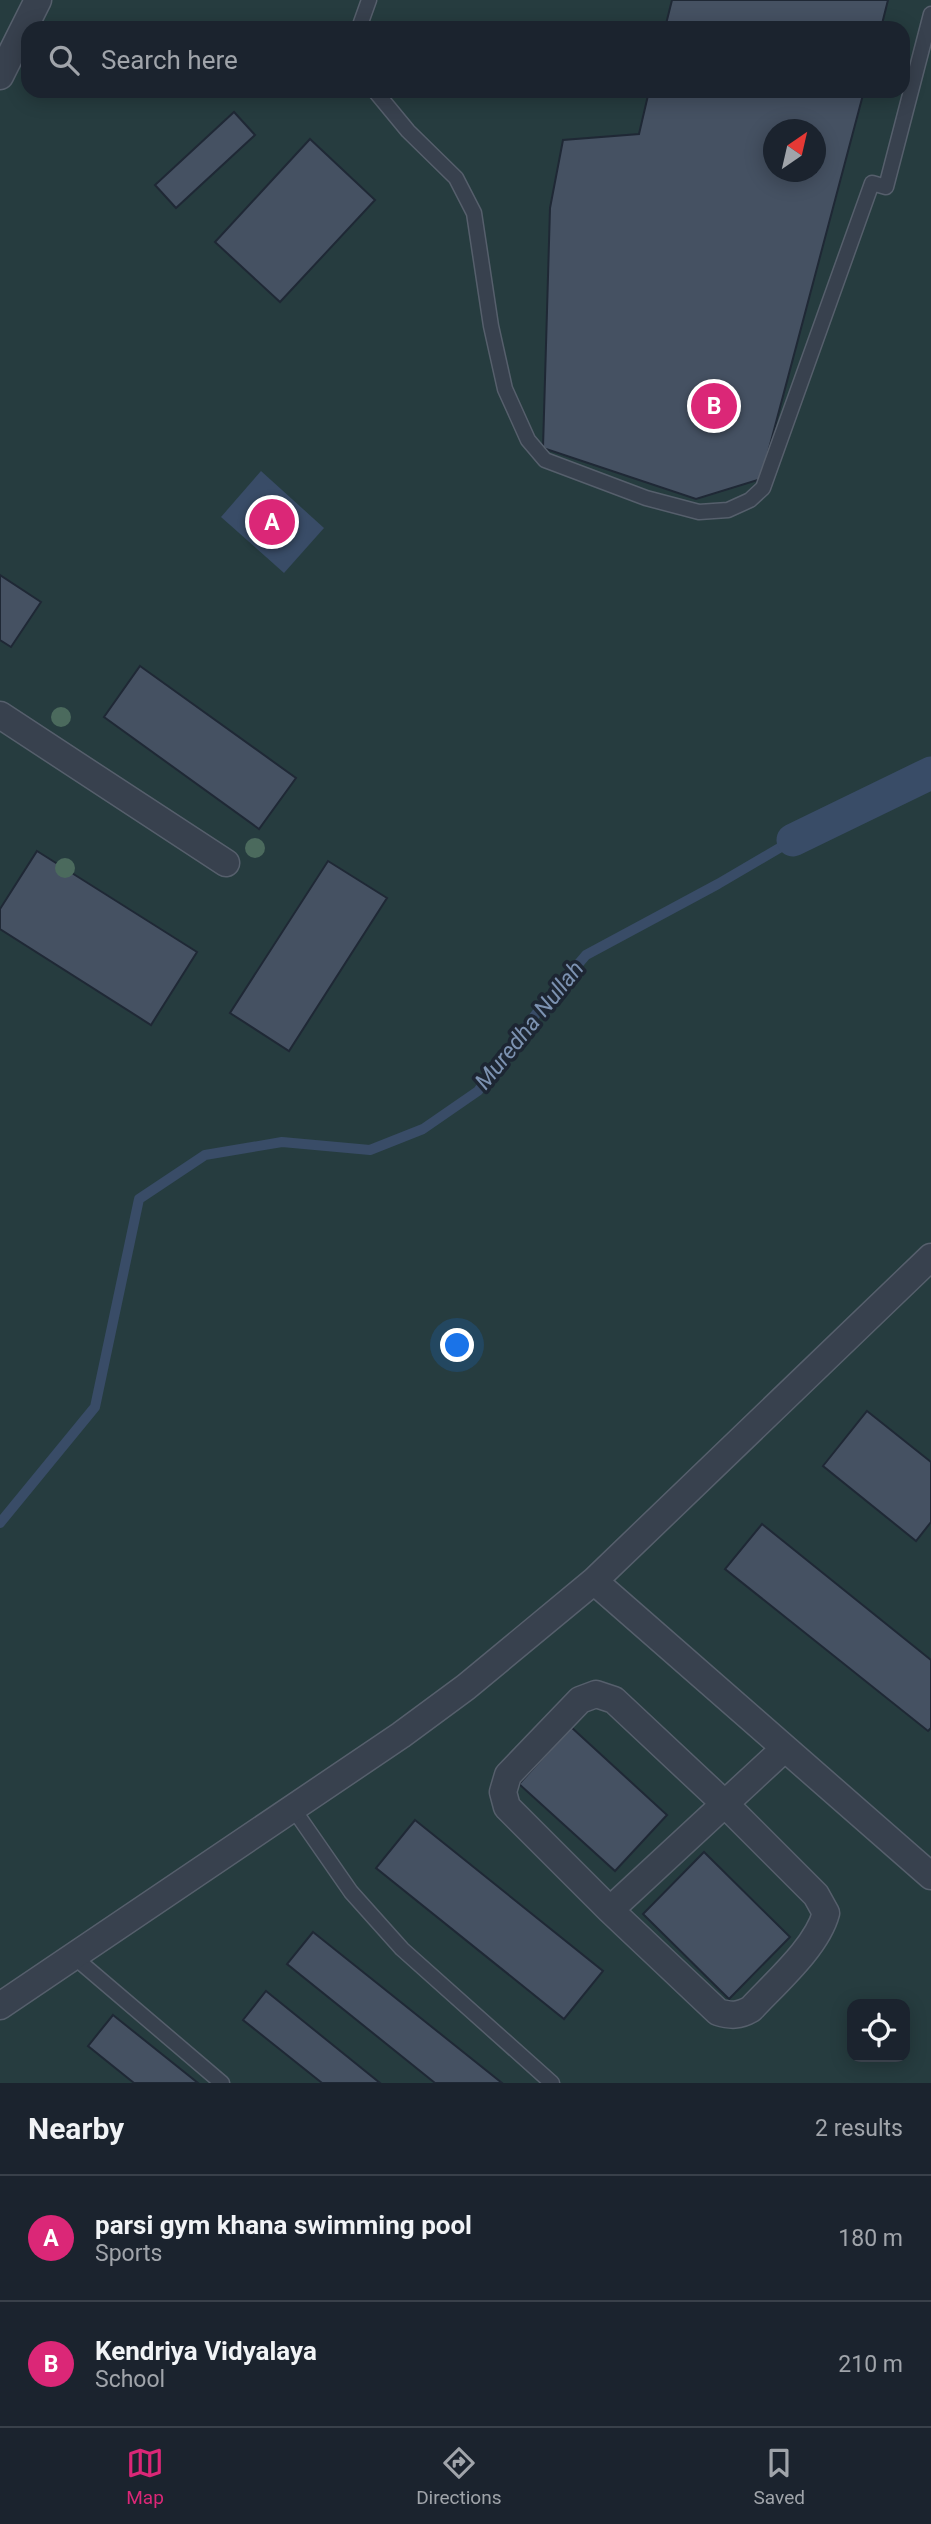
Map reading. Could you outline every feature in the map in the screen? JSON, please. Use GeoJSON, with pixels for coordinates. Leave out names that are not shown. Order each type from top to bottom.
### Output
{"type":"FeatureCollection","features":[{"type":"Feature","properties":{"kind":"street"},"geometry":{"type":"LineString","coordinates":[[27,21],[37,0]]}},
{"type":"Feature","properties":{"kind":"street"},"geometry":{"type":"LineString","coordinates":[[0,76],[21,33]]}},
{"type":"Feature","properties":{"kind":"street"},"geometry":{"type":"LineString","coordinates":[[0,715],[226,863]]}},
{"type":"Feature","properties":{"kind":"street"},"geometry":{"type":"LineString","coordinates":[[0,2006],[401,1735],[466,1687],[594,1581],[931,1256]]}},
{"type":"Feature","properties":{"kind":"street"},"geometry":{"type":"LineString","coordinates":[[594,1581],[931,1876]]}},
{"type":"Feature","properties":{"kind":"street"},"geometry":{"type":"LineString","coordinates":[[596,1694],[614,1700],[725,1804],[816,1895],[826,1913],[822,1927],[803,1952],[751,2009],[731,2016],[718,2012],[610,1910],[507,1807],[503,1791],[508,1775],[580,1700],[596,1694]]}},
{"type":"Feature","properties":{"kind":"street"},"geometry":{"type":"LineString","coordinates":[[610,1910],[785,1748]]}},
{"type":"Feature","properties":{"kind":"lane"},"geometry":{"type":"LineString","coordinates":[[362,21],[369,0]]}},
{"type":"Feature","properties":{"kind":"lane"},"geometry":{"type":"LineString","coordinates":[[910,95],[931,14]]}},
{"type":"Feature","properties":{"kind":"lane"},"geometry":{"type":"LineString","coordinates":[[381,98],[408,131],[456,178],[474,213],[491,326],[505,388],[528,440],[545,460],[646,498],[699,512],[728,509],[750,500],[762,488],[872,183],[886,187],[909,98]]}},
{"type":"Feature","properties":{"kind":"lane"},"geometry":{"type":"LineString","coordinates":[[292,1807],[351,1892],[402,1950],[552,2083]]}},
{"type":"Feature","properties":{"kind":"lane"},"geometry":{"type":"LineString","coordinates":[[73,1956],[222,2083]]}},
{"type":"Feature","properties":{"kind":"green space"},"geometry":{"type":"Polygon","coordinates":[[[0,0],[931,0],[931,2083],[0,2083],[0,0]]]}},
{"type":"Feature","properties":{"kind":"water"},"geometry":{"type":"Polygon","coordinates":[[[261,471],[324,528],[284,573],[221,517],[261,471]]]}},
{"type":"Feature","properties":{"kind":"building"},"geometry":{"type":"Polygon","coordinates":[[[672,0],[888,0],[883,21],[667,21],[672,0]]]}},
{"type":"Feature","properties":{"kind":"building"},"geometry":{"type":"Polygon","coordinates":[[[647,98],[862,98],[761,479],[696,499],[543,448],[550,208],[563,140],[639,134],[647,98]]]}},
{"type":"Feature","properties":{"kind":"building"},"geometry":{"type":"Polygon","coordinates":[[[234,112],[255,135],[176,208],[155,185],[234,112]]]}},
{"type":"Feature","properties":{"kind":"building"},"geometry":{"type":"Polygon","coordinates":[[[310,139],[375,200],[280,302],[215,242],[310,139]]]}},
{"type":"Feature","properties":{"kind":"building"},"geometry":{"type":"Polygon","coordinates":[[[0,575],[41,602],[11,647],[0,640],[0,575]]]}},
{"type":"Feature","properties":{"kind":"building"},"geometry":{"type":"Polygon","coordinates":[[[140,666],[296,778],[259,829],[104,717],[140,666]]]}},
{"type":"Feature","properties":{"kind":"building"},"geometry":{"type":"Polygon","coordinates":[[[37,851],[197,952],[151,1025],[0,929],[0,909],[37,851]]]}},
{"type":"Feature","properties":{"kind":"building"},"geometry":{"type":"Polygon","coordinates":[[[328,861],[387,898],[289,1051],[230,1013],[328,861]]]}},
{"type":"Feature","properties":{"kind":"building"},"geometry":{"type":"Polygon","coordinates":[[[867,1411],[931,1462],[931,1522],[916,1541],[823,1466],[867,1411]]]}},
{"type":"Feature","properties":{"kind":"building"},"geometry":{"type":"Polygon","coordinates":[[[762,1524],[931,1660],[931,1728],[928,1731],[725,1569],[762,1524]]]}},
{"type":"Feature","properties":{"kind":"building"},"geometry":{"type":"Polygon","coordinates":[[[571,1727],[667,1815],[615,1871],[519,1784],[571,1727]]]}},
{"type":"Feature","properties":{"kind":"building"},"geometry":{"type":"Polygon","coordinates":[[[415,1820],[603,1971],[564,2019],[376,1868],[415,1820]]]}},
{"type":"Feature","properties":{"kind":"building"},"geometry":{"type":"Polygon","coordinates":[[[704,1852],[790,1937],[729,1999],[643,1914],[704,1852]]]}},
{"type":"Feature","properties":{"kind":"building"},"geometry":{"type":"Polygon","coordinates":[[[313,1932],[502,2083],[435,2083],[287,1964],[313,1932]]]}},
{"type":"Feature","properties":{"kind":"building"},"geometry":{"type":"Polygon","coordinates":[[[266,1991],[380,2083],[322,2083],[243,2020],[266,1991]]]}},
{"type":"Feature","properties":{"kind":"building"},"geometry":{"type":"Polygon","coordinates":[[[113,2015],[198,2083],[134,2083],[88,2046],[113,2015]]]}},
{"type":"Feature","properties":{"kind":"waterway","name":"Muredha Nullah"},"geometry":{"type":"LineString","coordinates":[[793,840],[931,773]]}},
{"type":"Feature","properties":{"kind":"waterway","name":"Muredha Nullah"},"geometry":{"type":"LineString","coordinates":[[0,1523],[95,1407],[139,1199],[205,1155],[282,1142],[370,1150],[423,1129],[478,1091],[539,1010],[586,955],[793,840]]}},
{"type":"Feature","properties":{"kind":"place","name":"Kendriya Vidyalaya"},"geometry":{"type":"Point","coordinates":[714,406]}},
{"type":"Feature","properties":{"kind":"place","name":"parsi gym khana swimming pool"},"geometry":{"type":"Point","coordinates":[272,522]}}]}
